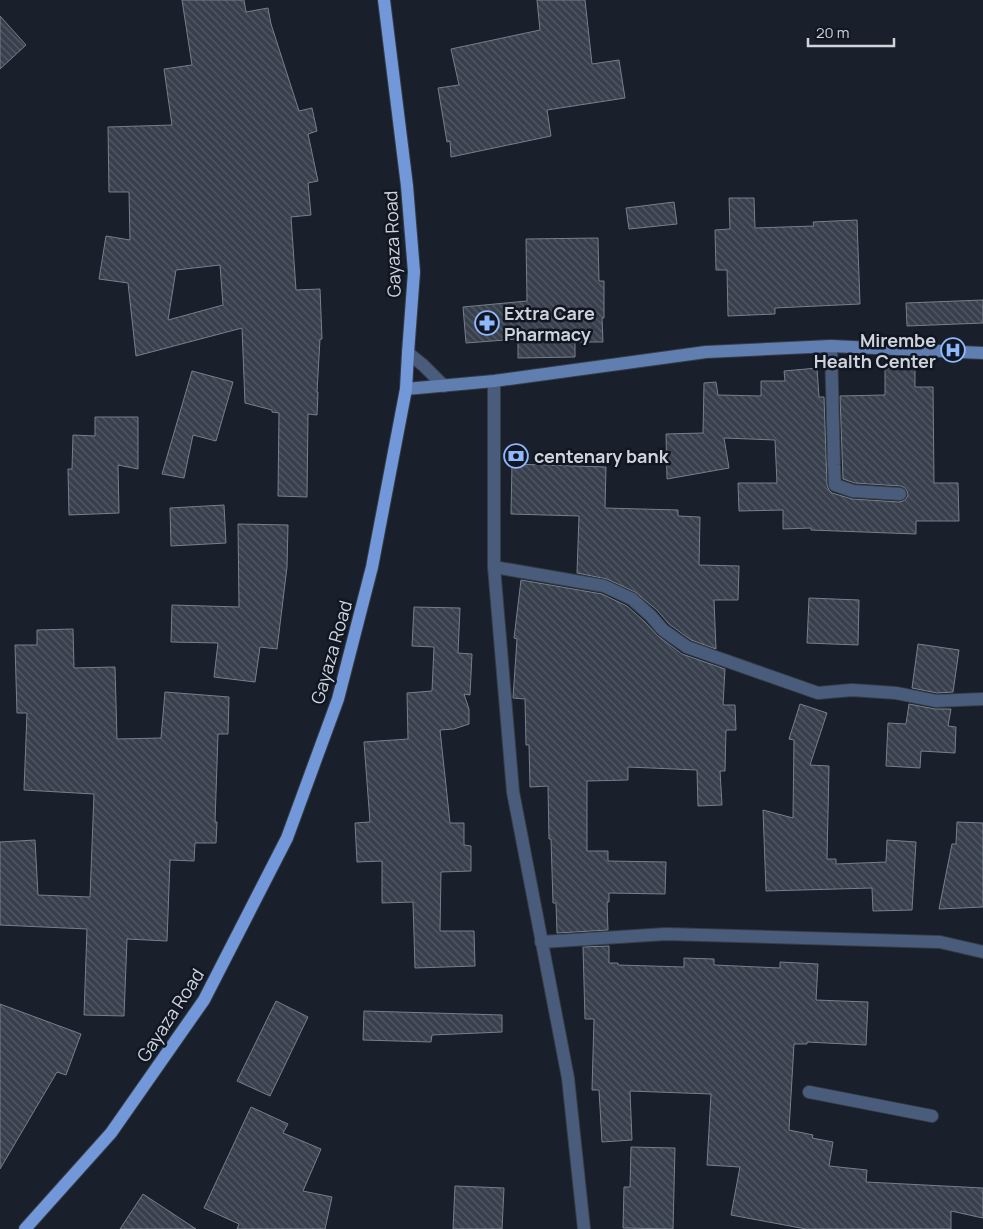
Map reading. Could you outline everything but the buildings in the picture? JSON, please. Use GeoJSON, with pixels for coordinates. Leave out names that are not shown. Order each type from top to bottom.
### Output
{"type":"FeatureCollection","features":[{"type":"Feature","properties":{"kind":"main road","name":"Gayaza Road"},"geometry":{"type":"LineString","coordinates":[[25,1229],[111,1133],[204,1000],[287,838],[338,699],[372,567],[406,389],[414,272],[407,186],[384,0]]}},
{"type":"Feature","properties":{"kind":"street"},"geometry":{"type":"LineString","coordinates":[[831,346],[836,485],[853,491],[900,494]]}},
{"type":"Feature","properties":{"kind":"street"},"geometry":{"type":"LineString","coordinates":[[406,389],[494,381],[706,352],[831,346],[983,353]]}},
{"type":"Feature","properties":{"kind":"street"},"geometry":{"type":"LineString","coordinates":[[408,353],[444,386]]}},
{"type":"Feature","properties":{"kind":"street"},"geometry":{"type":"LineString","coordinates":[[494,381],[494,567],[513,792],[568,1078],[584,1229]]}},
{"type":"Feature","properties":{"kind":"street"},"geometry":{"type":"LineString","coordinates":[[494,567],[604,586],[632,599],[663,630],[687,647],[818,694],[852,690],[896,692],[936,701],[983,699]]}},
{"type":"Feature","properties":{"kind":"street"},"geometry":{"type":"LineString","coordinates":[[541,942],[666,934],[940,942],[983,952]]}},
{"type":"Feature","properties":{"kind":"street"},"geometry":{"type":"LineString","coordinates":[[809,1092],[932,1116]]}},
{"type":"Feature","properties":{"kind":"place","name":"Extra Care Pharmacy"},"geometry":{"type":"Point","coordinates":[487,323]}},
{"type":"Feature","properties":{"kind":"place","name":"Mirembe Health Center"},"geometry":{"type":"Point","coordinates":[953,350]}},
{"type":"Feature","properties":{"kind":"place","name":"centenary bank"},"geometry":{"type":"Point","coordinates":[516,456]}}]}
